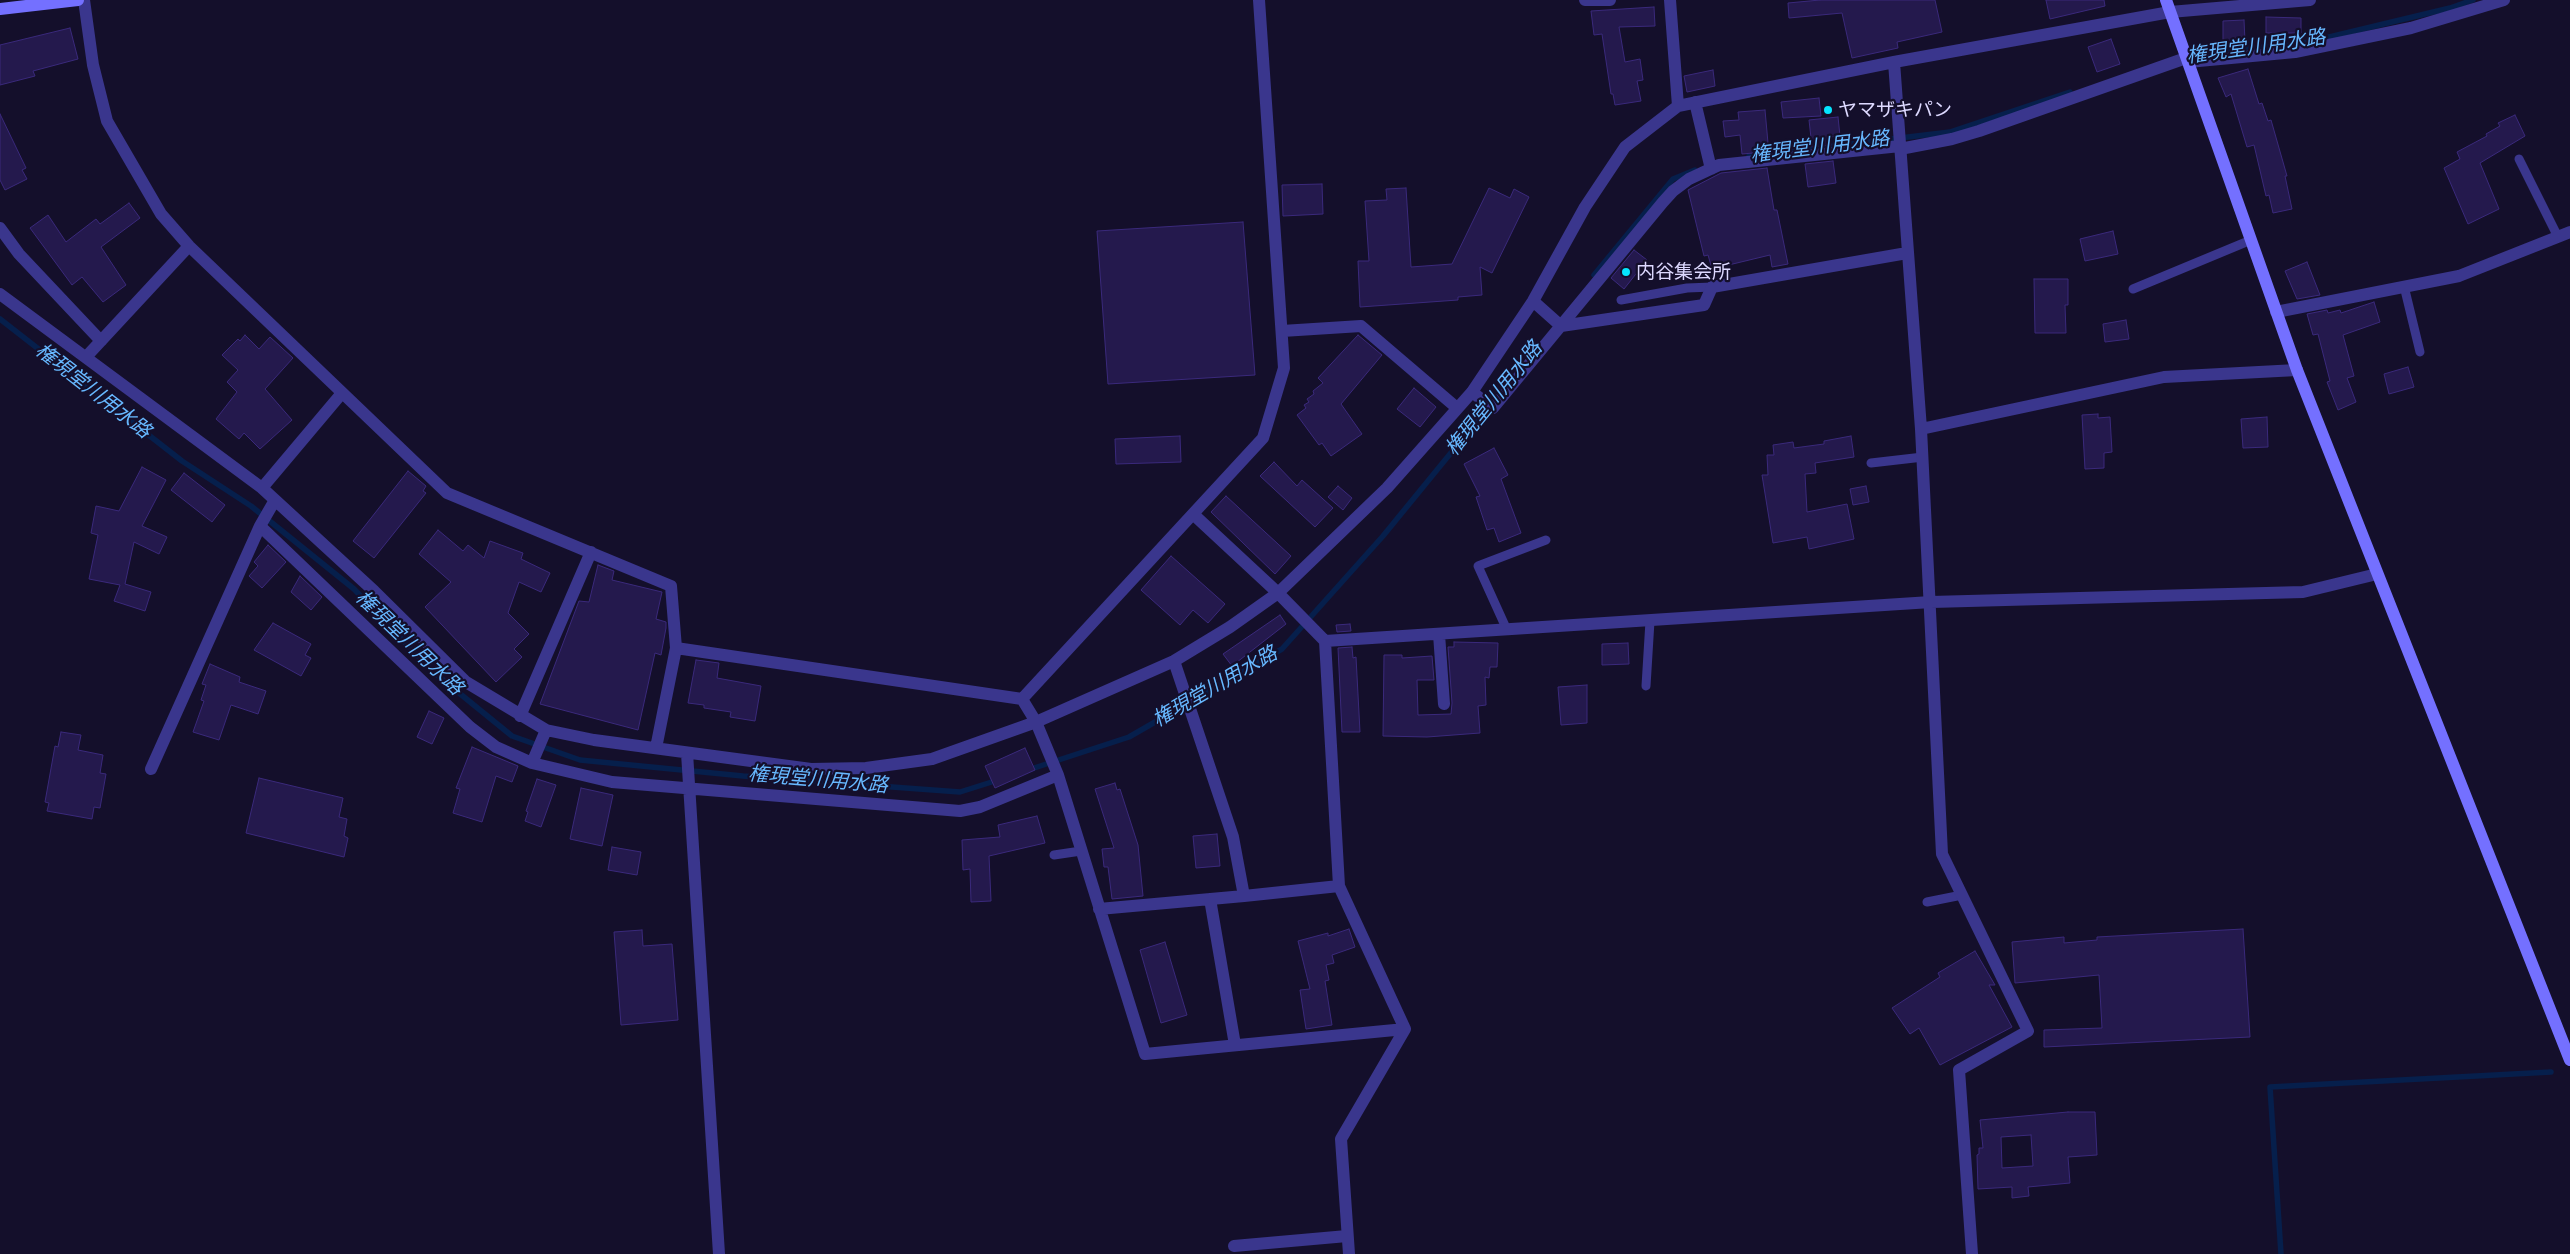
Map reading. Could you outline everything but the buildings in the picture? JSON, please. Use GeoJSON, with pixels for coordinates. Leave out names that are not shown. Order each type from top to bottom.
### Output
{"type":"FeatureCollection","features":[{"type":"Feature","properties":{"kind":"street"},"geometry":{"type":"LineString","coordinates":[[0,8],[78,0]]}},
{"type":"Feature","properties":{"kind":"street"},"geometry":{"type":"LineString","coordinates":[[84,0],[93,66],[107,121],[161,214],[189,246],[447,493],[671,586],[676,648],[656,748]]}},
{"type":"Feature","properties":{"kind":"street"},"geometry":{"type":"LineString","coordinates":[[1022,699],[1263,438],[1284,368],[1259,0]]}},
{"type":"Feature","properties":{"kind":"street"},"geometry":{"type":"LineString","coordinates":[[1585,0],[1610,0]]}},
{"type":"Feature","properties":{"kind":"street"},"geometry":{"type":"LineString","coordinates":[[1670,0],[1678,106]]}},
{"type":"Feature","properties":{"kind":"street"},"geometry":{"type":"LineString","coordinates":[[0,294],[262,488],[466,682],[520,716],[546,730],[594,740],[811,769],[866,768],[932,759],[1036,722],[1174,661],[1230,627],[1278,593],[1387,488],[1472,392],[1533,301],[1585,207],[1625,147],[1678,106],[2168,6],[2310,0]]}},
{"type":"Feature","properties":{"kind":"street"},"geometry":{"type":"LineString","coordinates":[[1472,392],[1494,408],[1673,190],[1720,165],[1900,148],[1952,139],[2187,59],[2305,50],[2410,28],[2504,0]]}},
{"type":"Feature","properties":{"kind":"street"},"geometry":{"type":"LineString","coordinates":[[2168,6],[2297,370],[2570,1060]]}},
{"type":"Feature","properties":{"kind":"street"},"geometry":{"type":"LineString","coordinates":[[1894,62],[1921,429],[1942,854],[2028,1031],[1959,1070],[1972,1254]]}},
{"type":"Feature","properties":{"kind":"street"},"geometry":{"type":"LineString","coordinates":[[1695,102],[1711,169]]}},
{"type":"Feature","properties":{"kind":"street"},"geometry":{"type":"LineString","coordinates":[[0,228],[19,254],[101,341]]}},
{"type":"Feature","properties":{"kind":"street"},"geometry":{"type":"LineString","coordinates":[[2276,312],[2459,276],[2570,232]]}},
{"type":"Feature","properties":{"kind":"street"},"geometry":{"type":"LineString","coordinates":[[86,358],[189,246]]}},
{"type":"Feature","properties":{"kind":"street"},"geometry":{"type":"LineString","coordinates":[[1561,326],[1704,305],[1712,287],[1907,253]]}},
{"type":"Feature","properties":{"kind":"street"},"geometry":{"type":"LineString","coordinates":[[1533,301],[1561,326]]}},
{"type":"Feature","properties":{"kind":"street"},"geometry":{"type":"LineString","coordinates":[[1282,331],[1361,326],[1457,408]]}},
{"type":"Feature","properties":{"kind":"street"},"geometry":{"type":"LineString","coordinates":[[1921,429],[2164,377],[2297,370]]}},
{"type":"Feature","properties":{"kind":"street"},"geometry":{"type":"LineString","coordinates":[[262,488],[342,393]]}},
{"type":"Feature","properties":{"kind":"street"},"geometry":{"type":"LineString","coordinates":[[151,769],[260,526],[275,500]]}},
{"type":"Feature","properties":{"kind":"street"},"geometry":{"type":"LineString","coordinates":[[1193,514],[1278,593],[1325,641],[1339,886],[1405,1029]]}},
{"type":"Feature","properties":{"kind":"street"},"geometry":{"type":"LineString","coordinates":[[260,526],[470,727],[496,747],[532,764],[612,782],[960,811],[980,807],[1058,775]]}},
{"type":"Feature","properties":{"kind":"street"},"geometry":{"type":"LineString","coordinates":[[520,716],[591,552]]}},
{"type":"Feature","properties":{"kind":"street"},"geometry":{"type":"LineString","coordinates":[[1325,641],[1931,602],[2303,592],[2377,574]]}},
{"type":"Feature","properties":{"kind":"street"},"geometry":{"type":"LineString","coordinates":[[1439,634],[1444,704]]}},
{"type":"Feature","properties":{"kind":"street"},"geometry":{"type":"LineString","coordinates":[[676,648],[1022,699]]}},
{"type":"Feature","properties":{"kind":"street"},"geometry":{"type":"LineString","coordinates":[[1174,661],[1233,837],[1244,896]]}},
{"type":"Feature","properties":{"kind":"street"},"geometry":{"type":"LineString","coordinates":[[1022,699],[1036,722],[1058,775],[1145,1054],[1405,1029]]}},
{"type":"Feature","properties":{"kind":"street"},"geometry":{"type":"LineString","coordinates":[[532,764],[546,730]]}},
{"type":"Feature","properties":{"kind":"street"},"geometry":{"type":"LineString","coordinates":[[687,753],[719,1254]]}},
{"type":"Feature","properties":{"kind":"street"},"geometry":{"type":"LineString","coordinates":[[1099,909],[1339,886]]}},
{"type":"Feature","properties":{"kind":"street"},"geometry":{"type":"LineString","coordinates":[[1210,899],[1235,1045]]}},
{"type":"Feature","properties":{"kind":"street"},"geometry":{"type":"LineString","coordinates":[[1349,1254],[1341,1139],[1405,1029]]}},
{"type":"Feature","properties":{"kind":"street"},"geometry":{"type":"LineString","coordinates":[[1234,1246],[1347,1236]]}},
{"type":"Feature","properties":{"kind":"lane"},"geometry":{"type":"LineString","coordinates":[[2519,159],[2558,237]]}},
{"type":"Feature","properties":{"kind":"lane"},"geometry":{"type":"LineString","coordinates":[[2133,289],[2251,240]]}},
{"type":"Feature","properties":{"kind":"lane"},"geometry":{"type":"LineString","coordinates":[[2404,286],[2420,352]]}},
{"type":"Feature","properties":{"kind":"lane"},"geometry":{"type":"LineString","coordinates":[[1621,300],[1687,288],[1712,287]]}},
{"type":"Feature","properties":{"kind":"lane"},"geometry":{"type":"LineString","coordinates":[[1871,463],[1922,457]]}},
{"type":"Feature","properties":{"kind":"lane"},"geometry":{"type":"LineString","coordinates":[[1507,630],[1478,566],[1546,540]]}},
{"type":"Feature","properties":{"kind":"lane"},"geometry":{"type":"LineString","coordinates":[[1646,686],[1650,620]]}},
{"type":"Feature","properties":{"kind":"lane"},"geometry":{"type":"LineString","coordinates":[[1054,855],[1081,851]]}},
{"type":"Feature","properties":{"kind":"lane"},"geometry":{"type":"LineString","coordinates":[[1928,902],[1962,895]]}},
{"type":"Feature","properties":{"kind":"waterway","name":"権現堂川用水路"},"geometry":{"type":"LineString","coordinates":[[2186,55],[2197,51],[2296,45],[2450,8],[2473,0]]}},
{"type":"Feature","properties":{"kind":"waterway","name":"権現堂川用水路"},"geometry":{"type":"LineString","coordinates":[[1749,156],[1950,132],[2070,92]]}},
{"type":"Feature","properties":{"kind":"waterway","name":"権現堂川用水路"},"geometry":{"type":"LineString","coordinates":[[1594,275],[1673,179],[1695,170]]}},
{"type":"Feature","properties":{"kind":"waterway","name":"権現堂川用水路"},"geometry":{"type":"LineString","coordinates":[[0,319],[182,461],[251,506],[354,589],[432,671],[512,736],[580,760],[743,776],[960,792],[998,780]]}},
{"type":"Feature","properties":{"kind":"waterway","name":"権現堂川用水路"},"geometry":{"type":"LineString","coordinates":[[1028,770],[1129,737],[1282,649],[1383,536],[1490,405]]}},
{"type":"Feature","properties":{"kind":"waterway"},"geometry":{"type":"LineString","coordinates":[[2281,1254],[2270,1087],[2551,1072]]}},
{"type":"Feature","properties":{"kind":"place","name":"ヤマザキパン"},"geometry":{"type":"Point","coordinates":[1828,110]}},
{"type":"Feature","properties":{"kind":"place","name":"内谷集会所"},"geometry":{"type":"Point","coordinates":[1626,272]}}]}
